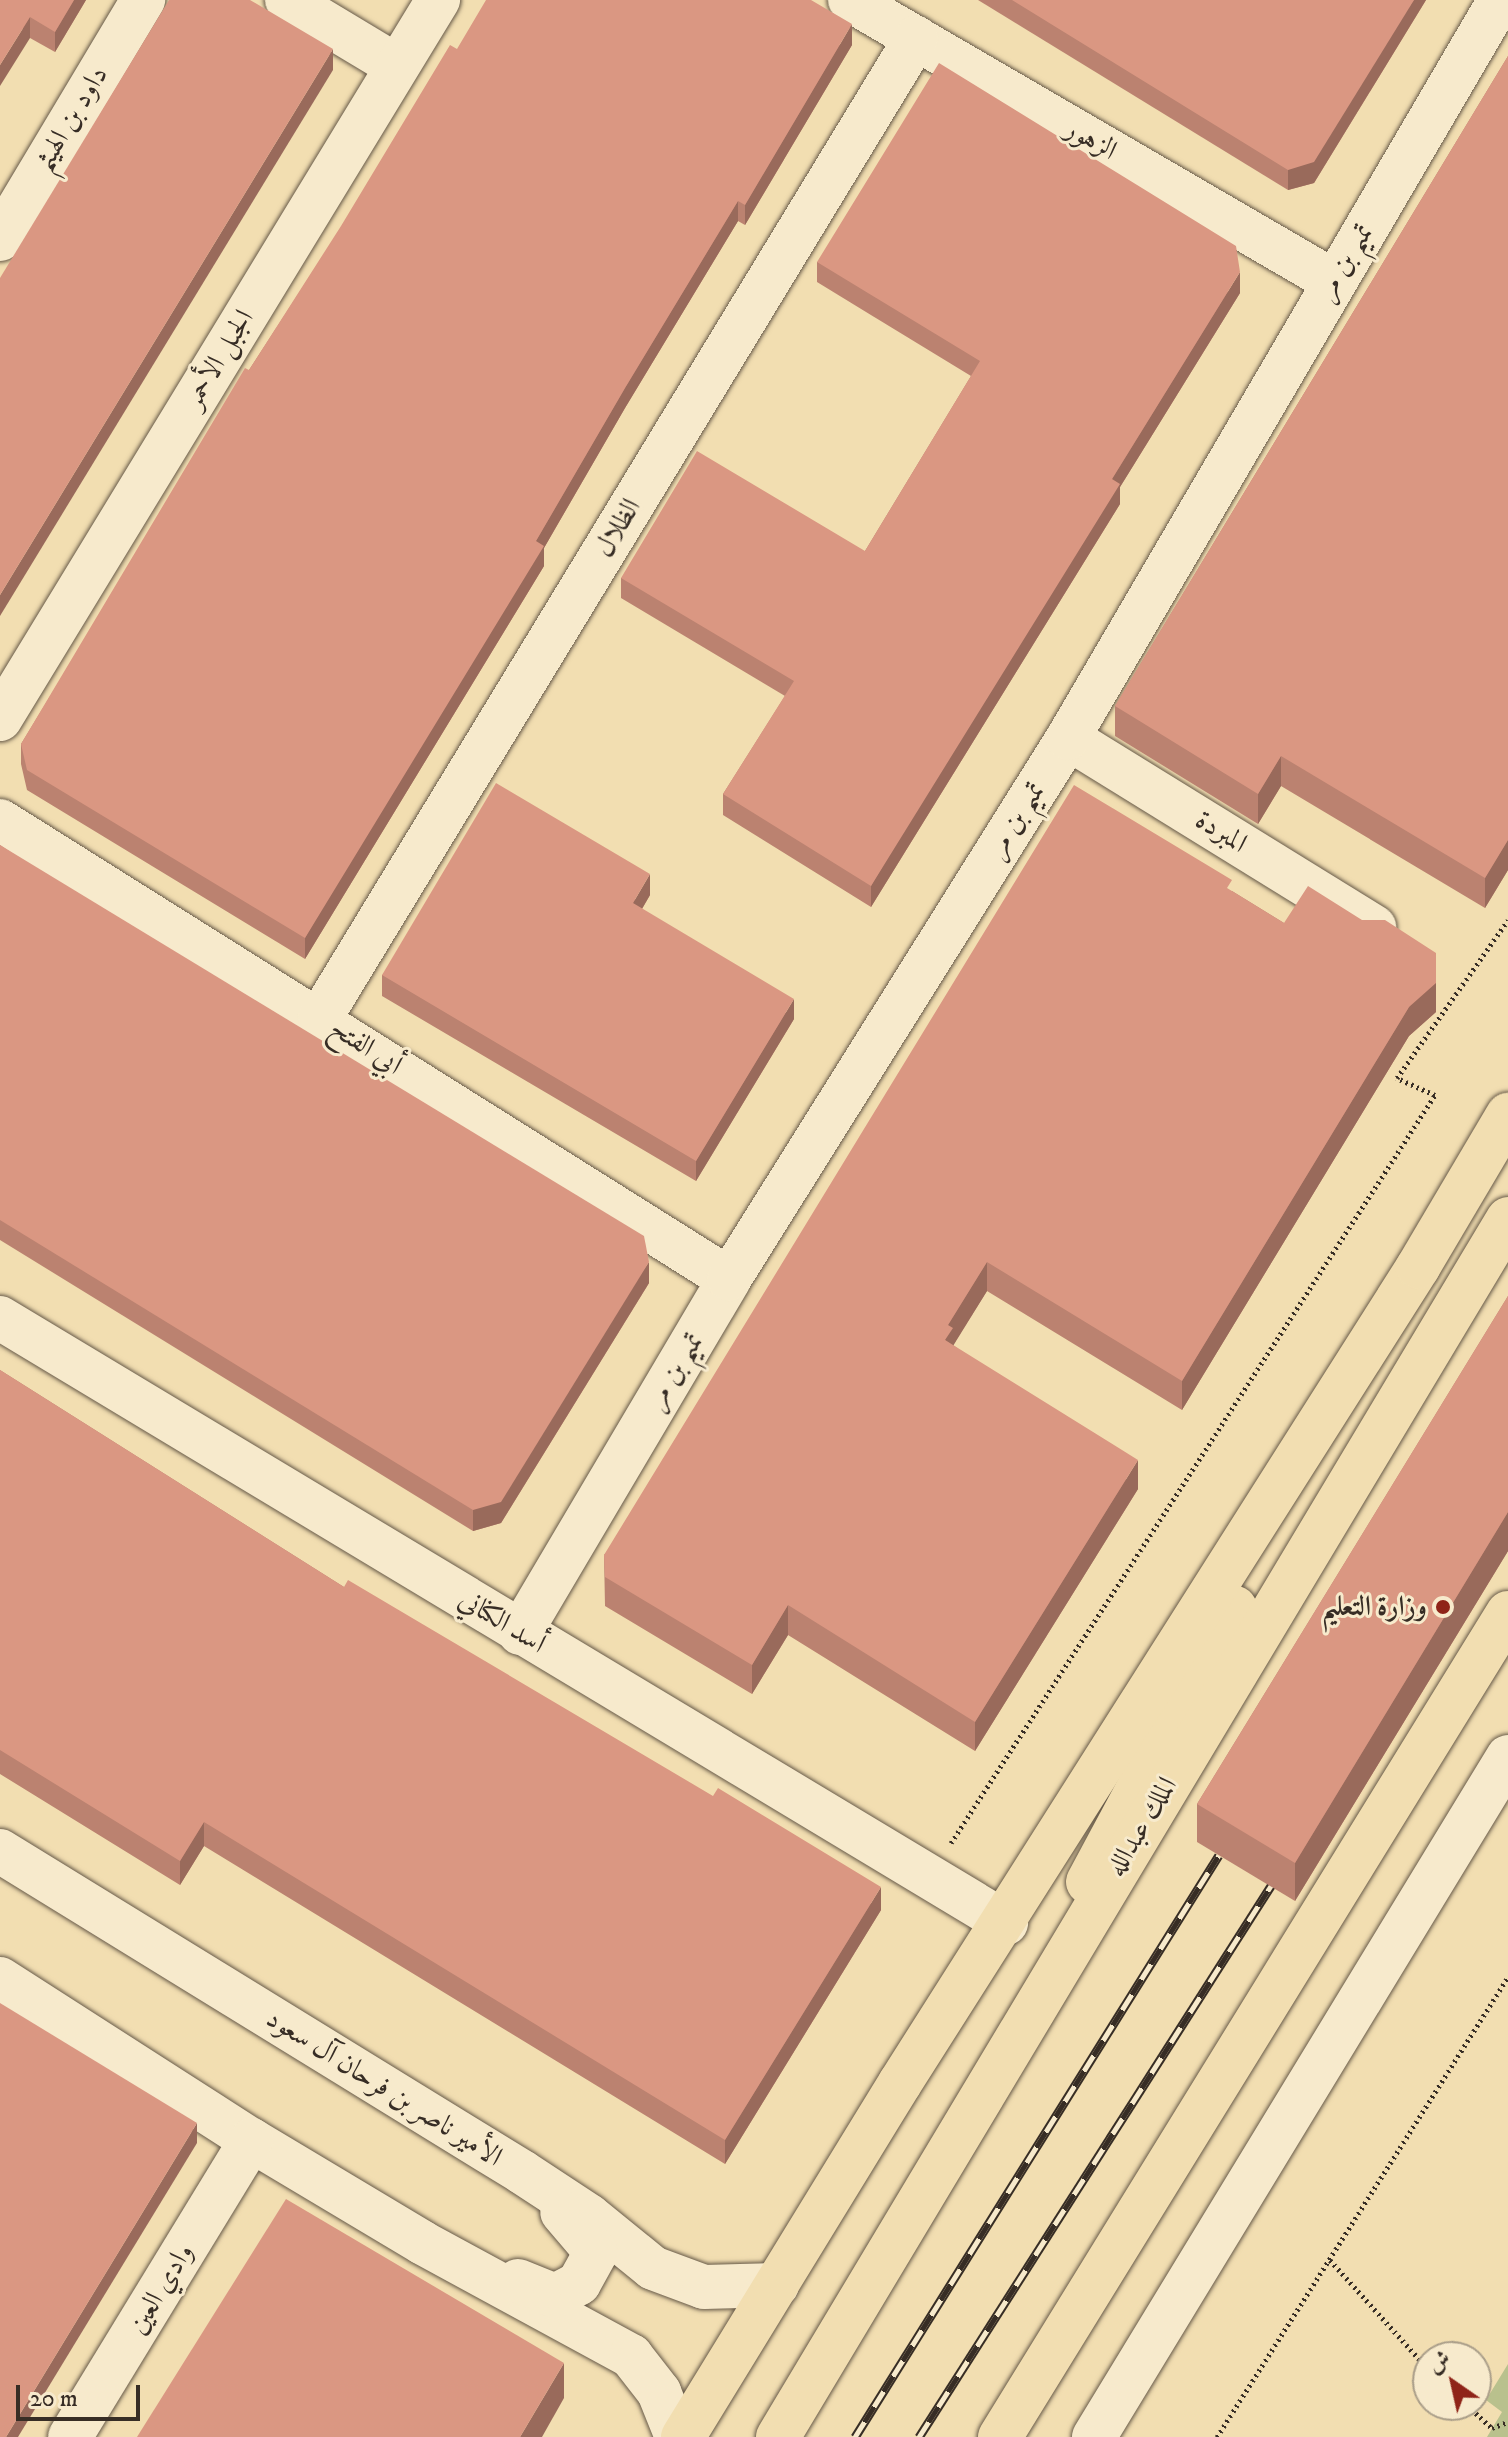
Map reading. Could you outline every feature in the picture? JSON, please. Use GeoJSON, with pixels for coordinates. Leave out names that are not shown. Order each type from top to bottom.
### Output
{"type":"FeatureCollection","features":[{"type":"Feature","properties":{"kind":"main road"},"geometry":{"type":"LineString","coordinates":[[680,2437],[1418,1267],[1508,1115]]}},
{"type":"Feature","properties":{"kind":"main road","name":"الملك عبدالله"},"geometry":{"type":"LineString","coordinates":[[778,2437],[1508,1219]]}},
{"type":"Feature","properties":{"kind":"main road"},"geometry":{"type":"LineString","coordinates":[[921,2194],[1418,1267]]}},
{"type":"Feature","properties":{"kind":"main road"},"geometry":{"type":"LineString","coordinates":[[1000,2437],[1508,1613]]}},
{"type":"Feature","properties":{"kind":"street","name":"داود بن الهيثم"},"geometry":{"type":"LineString","coordinates":[[0,239],[143,0]]}},
{"type":"Feature","properties":{"kind":"street"},"geometry":{"type":"LineString","coordinates":[[287,0],[397,66]]}},
{"type":"Feature","properties":{"kind":"street","name":"الجبل الأحمر"},"geometry":{"type":"LineString","coordinates":[[0,719],[438,0]]}},
{"type":"Feature","properties":{"kind":"street","name":"الزهور"},"geometry":{"type":"LineString","coordinates":[[850,0],[1333,281]]}},
{"type":"Feature","properties":{"kind":"street","name":"تميم بن مر"},"geometry":{"type":"LineString","coordinates":[[520,1633],[729,1279],[1068,738],[1500,0]]}},
{"type":"Feature","properties":{"kind":"street","name":"الظلال"},"geometry":{"type":"LineString","coordinates":[[320,1018],[916,38]]}},
{"type":"Feature","properties":{"kind":"street","name":"المبردة"},"geometry":{"type":"LineString","coordinates":[[1068,738],[1374,927]]}},
{"type":"Feature","properties":{"kind":"street","name":"أبي الفتح"},"geometry":{"type":"LineString","coordinates":[[0,821],[320,1018],[729,1279]]}},
{"type":"Feature","properties":{"kind":"street","name":"أسد الكناني"},"geometry":{"type":"LineString","coordinates":[[0,1318],[1006,1923]]}},
{"type":"Feature","properties":{"kind":"street"},"geometry":{"type":"LineString","coordinates":[[1094,2437],[1508,1757]]}},
{"type":"Feature","properties":{"kind":"street","name":"الأمير ناصر بن فرحان آل سعود"},"geometry":{"type":"LineString","coordinates":[[0,1851],[522,2172],[589,2216],[653,2268],[704,2287],[777,2285]]}},
{"type":"Feature","properties":{"kind":"street"},"geometry":{"type":"LineString","coordinates":[[0,1979],[251,2140],[423,2243],[587,2328],[631,2356],[659,2392],[680,2437]]}},
{"type":"Feature","properties":{"kind":"street","name":"وادي العين"},"geometry":{"type":"LineString","coordinates":[[70,2437],[251,2140]]}},
{"type":"Feature","properties":{"kind":"street"},"geometry":{"type":"LineString","coordinates":[[423,2243],[555,2296],[579,2283],[596,2252],[522,2172]]}},
{"type":"Feature","properties":{"kind":"path"},"geometry":{"type":"LineString","coordinates":[[928,1878],[1435,1095],[1397,1078],[1508,920]]}},
{"type":"Feature","properties":{"kind":"path"},"geometry":{"type":"LineString","coordinates":[[1217,2437],[1508,1977]]}},
{"type":"Feature","properties":{"kind":"path"},"geometry":{"type":"LineString","coordinates":[[1330,2260],[1412,2351]]}},
{"type":"Feature","properties":{"kind":"path"},"geometry":{"type":"LineString","coordinates":[[1484,2421],[1492,2428],[1508,2422]]}},
{"type":"Feature","properties":{"kind":"green space"},"geometry":{"type":"Polygon","coordinates":[[[1508,2364],[1508,2437],[1487,2437],[1502,2412],[1492,2404],[1492,2390],[1508,2364]]]}},
{"type":"Feature","properties":{"kind":"building"},"geometry":{"type":"Polygon","coordinates":[[[0,0],[74,0],[55,32],[30,17],[0,65],[0,0]]]}},
{"type":"Feature","properties":{"kind":"building"},"geometry":{"type":"Polygon","coordinates":[[[169,0],[250,0],[333,49],[0,595],[0,278],[169,0]]]}},
{"type":"Feature","properties":{"kind":"building"},"geometry":{"type":"Polygon","coordinates":[[[486,0],[811,0],[852,24],[745,205],[738,201],[625,388],[536,541],[544,546],[305,938],[27,770],[21,744],[245,368],[249,370],[341,226],[450,45],[457,49],[486,0]]]}},
{"type":"Feature","properties":{"kind":"building"},"geometry":{"type":"Polygon","coordinates":[[[1012,0],[1414,0],[1314,162],[1288,170],[1012,0]]]}},
{"type":"Feature","properties":{"kind":"building"},"geometry":{"type":"Polygon","coordinates":[[[1508,56],[1508,840],[1485,878],[1281,756],[1258,794],[1115,706],[1508,56]]]}},
{"type":"Feature","properties":{"kind":"building"},"geometry":{"type":"Polygon","coordinates":[[[939,63],[1236,246],[1240,272],[1112,479],[1120,484],[871,886],[723,794],[794,681],[621,578],[697,451],[865,551],[980,361],[817,262],[939,63]]]}},
{"type":"Feature","properties":{"kind":"building"},"geometry":{"type":"Polygon","coordinates":[[[496,783],[650,874],[633,903],[794,999],[696,1161],[382,975],[496,783]]]}},
{"type":"Feature","properties":{"kind":"building"},"geometry":{"type":"Polygon","coordinates":[[[1074,785],[1232,880],[1227,888],[1284,923],[1308,886],[1362,920],[1385,920],[1436,953],[1436,983],[1409,1007],[1182,1381],[987,1262],[948,1325],[953,1328],[945,1340],[1138,1460],[975,1722],[788,1605],[752,1665],[605,1577],[604,1555],[1074,785]]]}},
{"type":"Feature","properties":{"kind":"building"},"geometry":{"type":"Polygon","coordinates":[[[0,845],[644,1236],[649,1262],[501,1502],[473,1510],[0,1220],[0,845]]]}},
{"type":"Feature","properties":{"kind":"building"},"geometry":{"type":"Polygon","coordinates":[[[1508,1296],[1508,1512],[1295,1863],[1197,1804],[1508,1296]]]}},
{"type":"Feature","properties":{"kind":"building"},"geometry":{"type":"Polygon","coordinates":[[[0,1370],[344,1587],[348,1580],[713,1796],[718,1788],[881,1887],[725,2140],[204,1822],[180,1861],[0,1750],[0,1370]]]}},
{"type":"Feature","properties":{"kind":"building"},"geometry":{"type":"Polygon","coordinates":[[[0,2003],[197,2123],[6,2437],[0,2437],[0,2003]]]}},
{"type":"Feature","properties":{"kind":"building"},"geometry":{"type":"Polygon","coordinates":[[[286,2199],[564,2363],[520,2437],[137,2437],[286,2199]]]}},
{"type":"Feature","properties":{"kind":"railway"},"geometry":{"type":"LineString","coordinates":[[855,2437],[1219,1855]]}},
{"type":"Feature","properties":{"kind":"railway"},"geometry":{"type":"LineString","coordinates":[[919,2437],[1283,1867]]}},
{"type":"Feature","properties":{"kind":"place","name":"وزارة التعليم"},"geometry":{"type":"Point","coordinates":[1443,1607]}}]}
